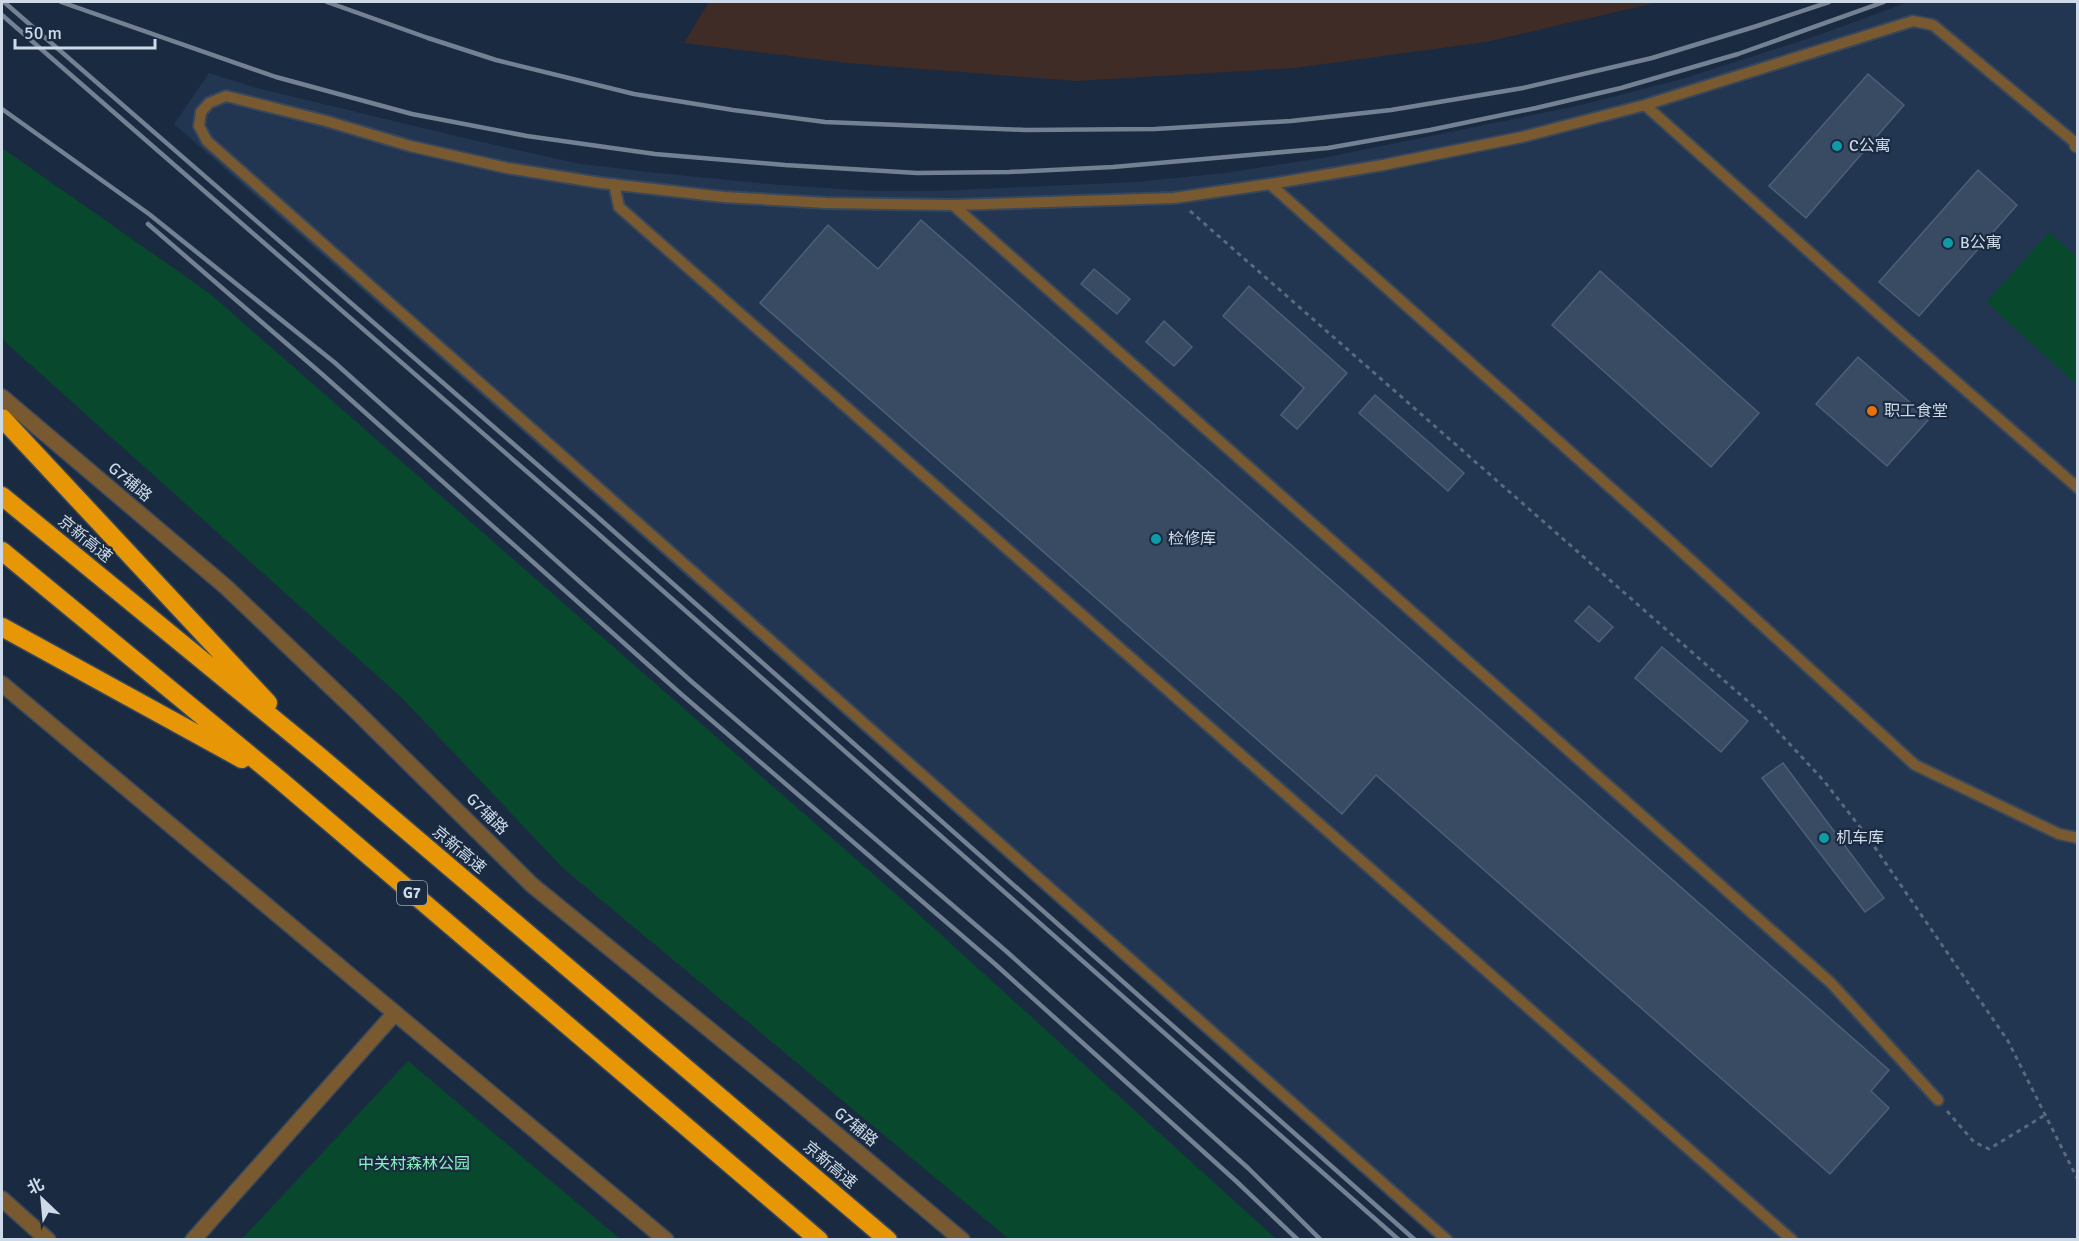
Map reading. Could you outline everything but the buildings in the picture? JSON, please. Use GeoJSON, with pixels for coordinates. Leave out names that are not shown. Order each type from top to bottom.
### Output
{"type":"FeatureCollection","features":[{"type":"Feature","properties":{"kind":"highway"},"geometry":{"type":"LineString","coordinates":[[2,418],[319,756]]}},
{"type":"Feature","properties":{"kind":"highway","name":"京新高速"},"geometry":{"type":"LineString","coordinates":[[2,496],[319,756],[888,1239]]}},
{"type":"Feature","properties":{"kind":"highway","name":"G7"},"geometry":{"type":"LineString","coordinates":[[2,551],[280,780],[819,1239]]}},
{"type":"Feature","properties":{"kind":"highway"},"geometry":{"type":"LineString","coordinates":[[2,627],[280,780]]}},
{"type":"Feature","properties":{"kind":"street","name":"G7辅路"},"geometry":{"type":"LineString","coordinates":[[2,397],[226,587],[356,711],[532,885],[962,1239]]}},
{"type":"Feature","properties":{"kind":"street"},"geometry":{"type":"LineString","coordinates":[[2,684],[666,1239]]}},
{"type":"Feature","properties":{"kind":"street"},"geometry":{"type":"LineString","coordinates":[[193,1239],[395,1013]]}},
{"type":"Feature","properties":{"kind":"street"},"geometry":{"type":"LineString","coordinates":[[2,1199],[48,1239]]}},
{"type":"Feature","properties":{"kind":"lane"},"geometry":{"type":"LineString","coordinates":[[1448,1239],[207,141],[199,126],[201,112],[209,103],[226,96],[326,120],[411,146],[507,168],[614,184],[735,198],[827,204],[953,205],[1174,198],[1383,165],[1522,137],[1646,105],[1912,21],[1933,25],[2077,145]]}},
{"type":"Feature","properties":{"kind":"lane"},"geometry":{"type":"LineString","coordinates":[[1646,105],[1890,324],[2078,488]]}},
{"type":"Feature","properties":{"kind":"lane"},"geometry":{"type":"LineString","coordinates":[[614,184],[619,207],[1792,1239]]}},
{"type":"Feature","properties":{"kind":"lane"},"geometry":{"type":"LineString","coordinates":[[1270,184],[1658,530],[1915,765],[2059,834],[2078,838]]}},
{"type":"Feature","properties":{"kind":"lane"},"geometry":{"type":"LineString","coordinates":[[953,205],[1831,983],[1938,1100]]}},
{"type":"Feature","properties":{"kind":"path"},"geometry":{"type":"LineString","coordinates":[[1174,198],[1760,712],[1824,781],[1867,836],[2008,1041],[2078,1180]]}},
{"type":"Feature","properties":{"kind":"path"},"geometry":{"type":"LineString","coordinates":[[1938,1100],[1974,1142],[1989,1149],[2045,1115]]}},
{"type":"Feature","properties":{"kind":"shaded area"},"geometry":{"type":"Polygon","coordinates":[[[709,2],[1659,2],[1486,42],[1294,68],[1076,81],[848,63],[684,43],[709,2]]]}},
{"type":"Feature","properties":{"kind":"shaded area"},"geometry":{"type":"Polygon","coordinates":[[[1908,2],[2077,2],[2077,1239],[1437,1239],[174,124],[209,73],[257,88],[575,163],[648,172],[872,191],[936,191],[1136,182],[1225,173],[1328,157],[1577,106],[1682,79],[1816,36],[1908,2]]]}},
{"type":"Feature","properties":{"kind":"green space"},"geometry":{"type":"Polygon","coordinates":[[[2,148],[209,293],[906,903],[1276,1239],[1009,1239],[564,869],[401,697],[2,339],[2,148]]]}},
{"type":"Feature","properties":{"kind":"green space"},"geometry":{"type":"Polygon","coordinates":[[[2049,232],[2077,257],[2078,381],[2076,384],[1986,302],[2049,232]]]}},
{"type":"Feature","properties":{"kind":"green space","name":"中关村森林公园"},"geometry":{"type":"Polygon","coordinates":[[[408,1061],[620,1239],[242,1239],[408,1061]]]}},
{"type":"Feature","properties":{"kind":"railway"},"geometry":{"type":"LineString","coordinates":[[4,2],[593,513],[1415,1240]]}},
{"type":"Feature","properties":{"kind":"railway"},"geometry":{"type":"LineString","coordinates":[[61,2],[276,77],[412,114],[527,136],[655,154],[917,173],[1009,172],[1113,167],[1328,148],[1430,130],[1621,88],[1738,54],[1884,2]]}},
{"type":"Feature","properties":{"kind":"railway"},"geometry":{"type":"LineString","coordinates":[[327,2],[496,60],[634,94],[825,122],[1026,130],[1155,129],[1291,121],[1391,110],[1523,88],[1652,58],[1829,2]]}},
{"type":"Feature","properties":{"kind":"railway"},"geometry":{"type":"LineString","coordinates":[[2,15],[586,523],[1399,1240]]}},
{"type":"Feature","properties":{"kind":"railway"},"geometry":{"type":"LineString","coordinates":[[2,109],[149,214],[334,362],[692,682],[1006,951],[1248,1168],[1321,1240]]}},
{"type":"Feature","properties":{"kind":"railway"},"geometry":{"type":"LineString","coordinates":[[148,224],[323,375],[681,694],[995,964],[1236,1181],[1298,1240]]}},
{"type":"Feature","properties":{"kind":"place","name":"C公寓"},"geometry":{"type":"Point","coordinates":[1837,146]}},
{"type":"Feature","properties":{"kind":"place","name":"B公寓"},"geometry":{"type":"Point","coordinates":[1948,243]}},
{"type":"Feature","properties":{"kind":"place","name":"职工食堂"},"geometry":{"type":"Point","coordinates":[1872,411]}},
{"type":"Feature","properties":{"kind":"place","name":"检修库"},"geometry":{"type":"Point","coordinates":[1156,539]}},
{"type":"Feature","properties":{"kind":"place","name":"机车库"},"geometry":{"type":"Point","coordinates":[1824,838]}}]}
